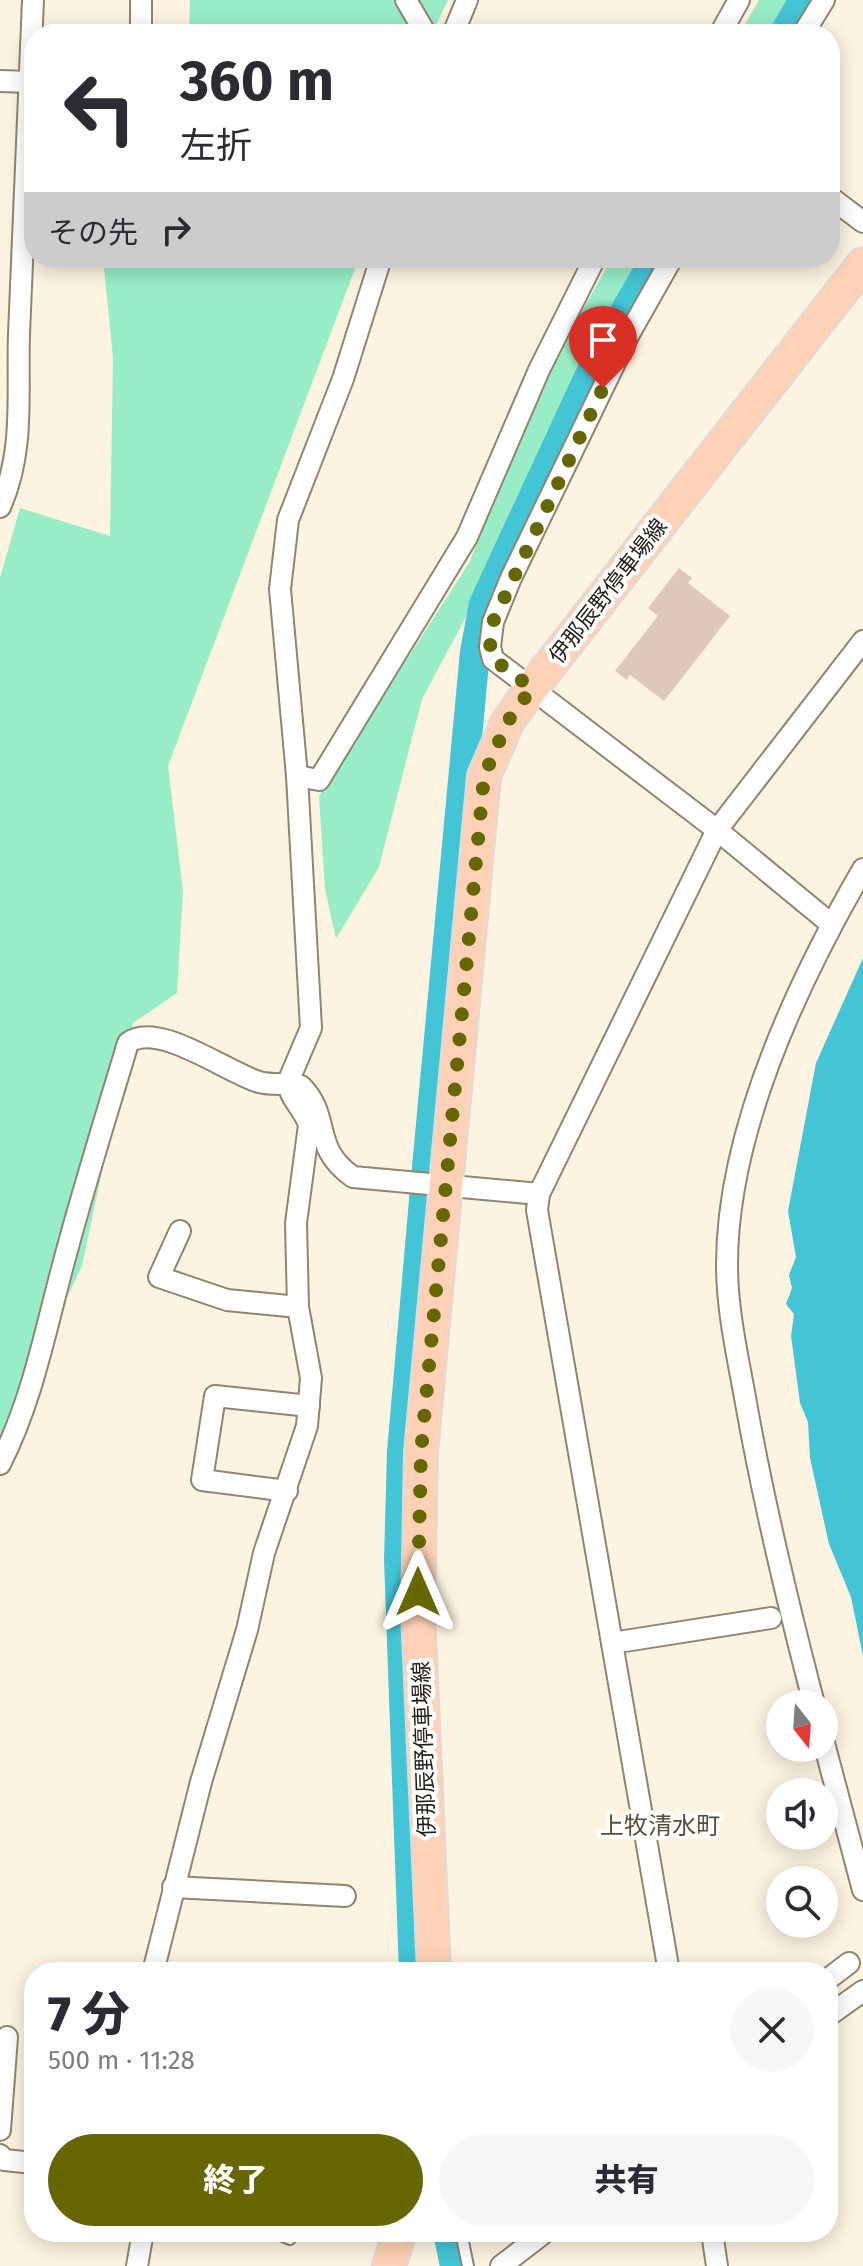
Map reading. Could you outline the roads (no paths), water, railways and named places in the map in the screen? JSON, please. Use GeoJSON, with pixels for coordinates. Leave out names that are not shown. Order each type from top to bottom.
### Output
{"type":"FeatureCollection","features":[{"type":"Feature","properties":{"kind":"main road","name":"伊那辰野停車場線"},"geometry":{"type":"LineString","coordinates":[[434,1962],[418,1613],[418,1522],[422,1436],[444,1185],[484,776],[508,721],[532,688],[863,264]]}},
{"type":"Feature","properties":{"kind":"main road"},"geometry":{"type":"LineString","coordinates":[[389,2266],[397,2242]]}},
{"type":"Feature","properties":{"kind":"street"},"geometry":{"type":"LineString","coordinates":[[32,24],[33,0]]}},
{"type":"Feature","properties":{"kind":"street"},"geometry":{"type":"LineString","coordinates":[[141,0],[141,24]]}},
{"type":"Feature","properties":{"kind":"street"},"geometry":{"type":"LineString","coordinates":[[406,0],[420,24]]}},
{"type":"Feature","properties":{"kind":"street"},"geometry":{"type":"LineString","coordinates":[[457,24],[467,0]]}},
{"type":"Feature","properties":{"kind":"street"},"geometry":{"type":"LineString","coordinates":[[726,24],[739,0]]}},
{"type":"Feature","properties":{"kind":"street"},"geometry":{"type":"LineString","coordinates":[[809,24],[824,0]]}},
{"type":"Feature","properties":{"kind":"street"},"geometry":{"type":"LineString","coordinates":[[0,81],[24,82]]}},
{"type":"Feature","properties":{"kind":"street"},"geometry":{"type":"LineString","coordinates":[[840,205],[863,222]]}},
{"type":"Feature","properties":{"kind":"street"},"geometry":{"type":"LineString","coordinates":[[0,507],[11,483],[19,439],[10,335],[24,263]]}},
{"type":"Feature","properties":{"kind":"street"},"geometry":{"type":"LineString","coordinates":[[155,1962],[173,1887],[247,1630],[264,1553],[307,1426],[311,1378],[298,1307],[296,1223],[309,1125],[305,1111],[288,1090],[288,1082],[311,1028],[297,776],[280,589],[288,520],[343,379],[378,268]]}},
{"type":"Feature","properties":{"kind":"street"},"geometry":{"type":"LineString","coordinates":[[297,776],[319,780],[467,537],[539,370],[590,268]]}},
{"type":"Feature","properties":{"kind":"street"},"geometry":{"type":"LineString","coordinates":[[666,268],[629,334],[493,622],[490,647],[493,659],[717,830],[831,924]]}},
{"type":"Feature","properties":{"kind":"street"},"geometry":{"type":"LineString","coordinates":[[667,1962],[537,1210],[539,1194],[717,830],[863,641]]}},
{"type":"Feature","properties":{"kind":"street"},"geometry":{"type":"LineString","coordinates":[[811,1690],[759,1480],[736,1347],[727,1266],[737,1182],[765,1074],[831,924],[863,869]]}},
{"type":"Feature","properties":{"kind":"street"},"geometry":{"type":"LineString","coordinates":[[0,1464],[19,1427],[34,1382],[65,1255],[128,1043],[136,1036],[156,1036],[259,1082],[288,1082],[301,1086],[309,1093],[318,1113],[325,1148],[334,1164],[353,1177],[539,1194]]}},
{"type":"Feature","properties":{"kind":"street"},"geometry":{"type":"LineString","coordinates":[[180,1231],[159,1277],[227,1300],[298,1307]]}},
{"type":"Feature","properties":{"kind":"street"},"geometry":{"type":"LineString","coordinates":[[287,1491],[202,1480],[215,1396],[309,1406]]}},
{"type":"Feature","properties":{"kind":"street"},"geometry":{"type":"LineString","coordinates":[[612,1643],[771,1618]]}},
{"type":"Feature","properties":{"kind":"street"},"geometry":{"type":"LineString","coordinates":[[829,1762],[863,1890]]}},
{"type":"Feature","properties":{"kind":"street"},"geometry":{"type":"LineString","coordinates":[[173,1887],[345,1896]]}},
{"type":"Feature","properties":{"kind":"street"},"geometry":{"type":"LineString","coordinates":[[838,1971],[849,1963]]}},
{"type":"Feature","properties":{"kind":"street"},"geometry":{"type":"LineString","coordinates":[[838,2009],[863,1991]]}},
{"type":"Feature","properties":{"kind":"street"},"geometry":{"type":"LineString","coordinates":[[0,2130],[7,2037]]}},
{"type":"Feature","properties":{"kind":"street"},"geometry":{"type":"LineString","coordinates":[[0,2155],[4,2160],[24,2162]]}},
{"type":"Feature","properties":{"kind":"street"},"geometry":{"type":"LineString","coordinates":[[137,2266],[141,2242]]}},
{"type":"Feature","properties":{"kind":"street"},"geometry":{"type":"LineString","coordinates":[[501,2266],[532,2242]]}},
{"type":"Feature","properties":{"kind":"street"},"geometry":{"type":"LineString","coordinates":[[713,2242],[717,2266]]}},
{"type":"Feature","properties":{"kind":"lane"},"geometry":{"type":"LineString","coordinates":[[463,2242],[468,2266]]}},
{"type":"Feature","properties":{"kind":"water"},"geometry":{"type":"Polygon","coordinates":[[[863,958],[863,1656],[851,1597],[829,1544],[810,1458],[808,1422],[800,1403],[791,1336],[794,1314],[786,1304],[792,1288],[789,1275],[796,1257],[788,1211],[816,1063],[863,958]]]}},
{"type":"Feature","properties":{"kind":"waterway"},"geometry":{"type":"LineString","coordinates":[[790,24],[804,0]]}},
{"type":"Feature","properties":{"kind":"waterway"},"geometry":{"type":"LineString","coordinates":[[426,1178],[475,652],[484,604],[596,362],[650,268]]}},
{"type":"Feature","properties":{"kind":"waterway"},"geometry":{"type":"LineString","coordinates":[[414,1962],[399,1559],[402,1452],[425,1189]]}},
{"type":"Feature","properties":{"kind":"waterway"},"geometry":{"type":"LineString","coordinates":[[450,2242],[455,2266]]}},
{"type":"Feature","properties":{"kind":"district","name":"上牧清水町"},"geometry":{"type":"Point","coordinates":[660,1826]}}]}
